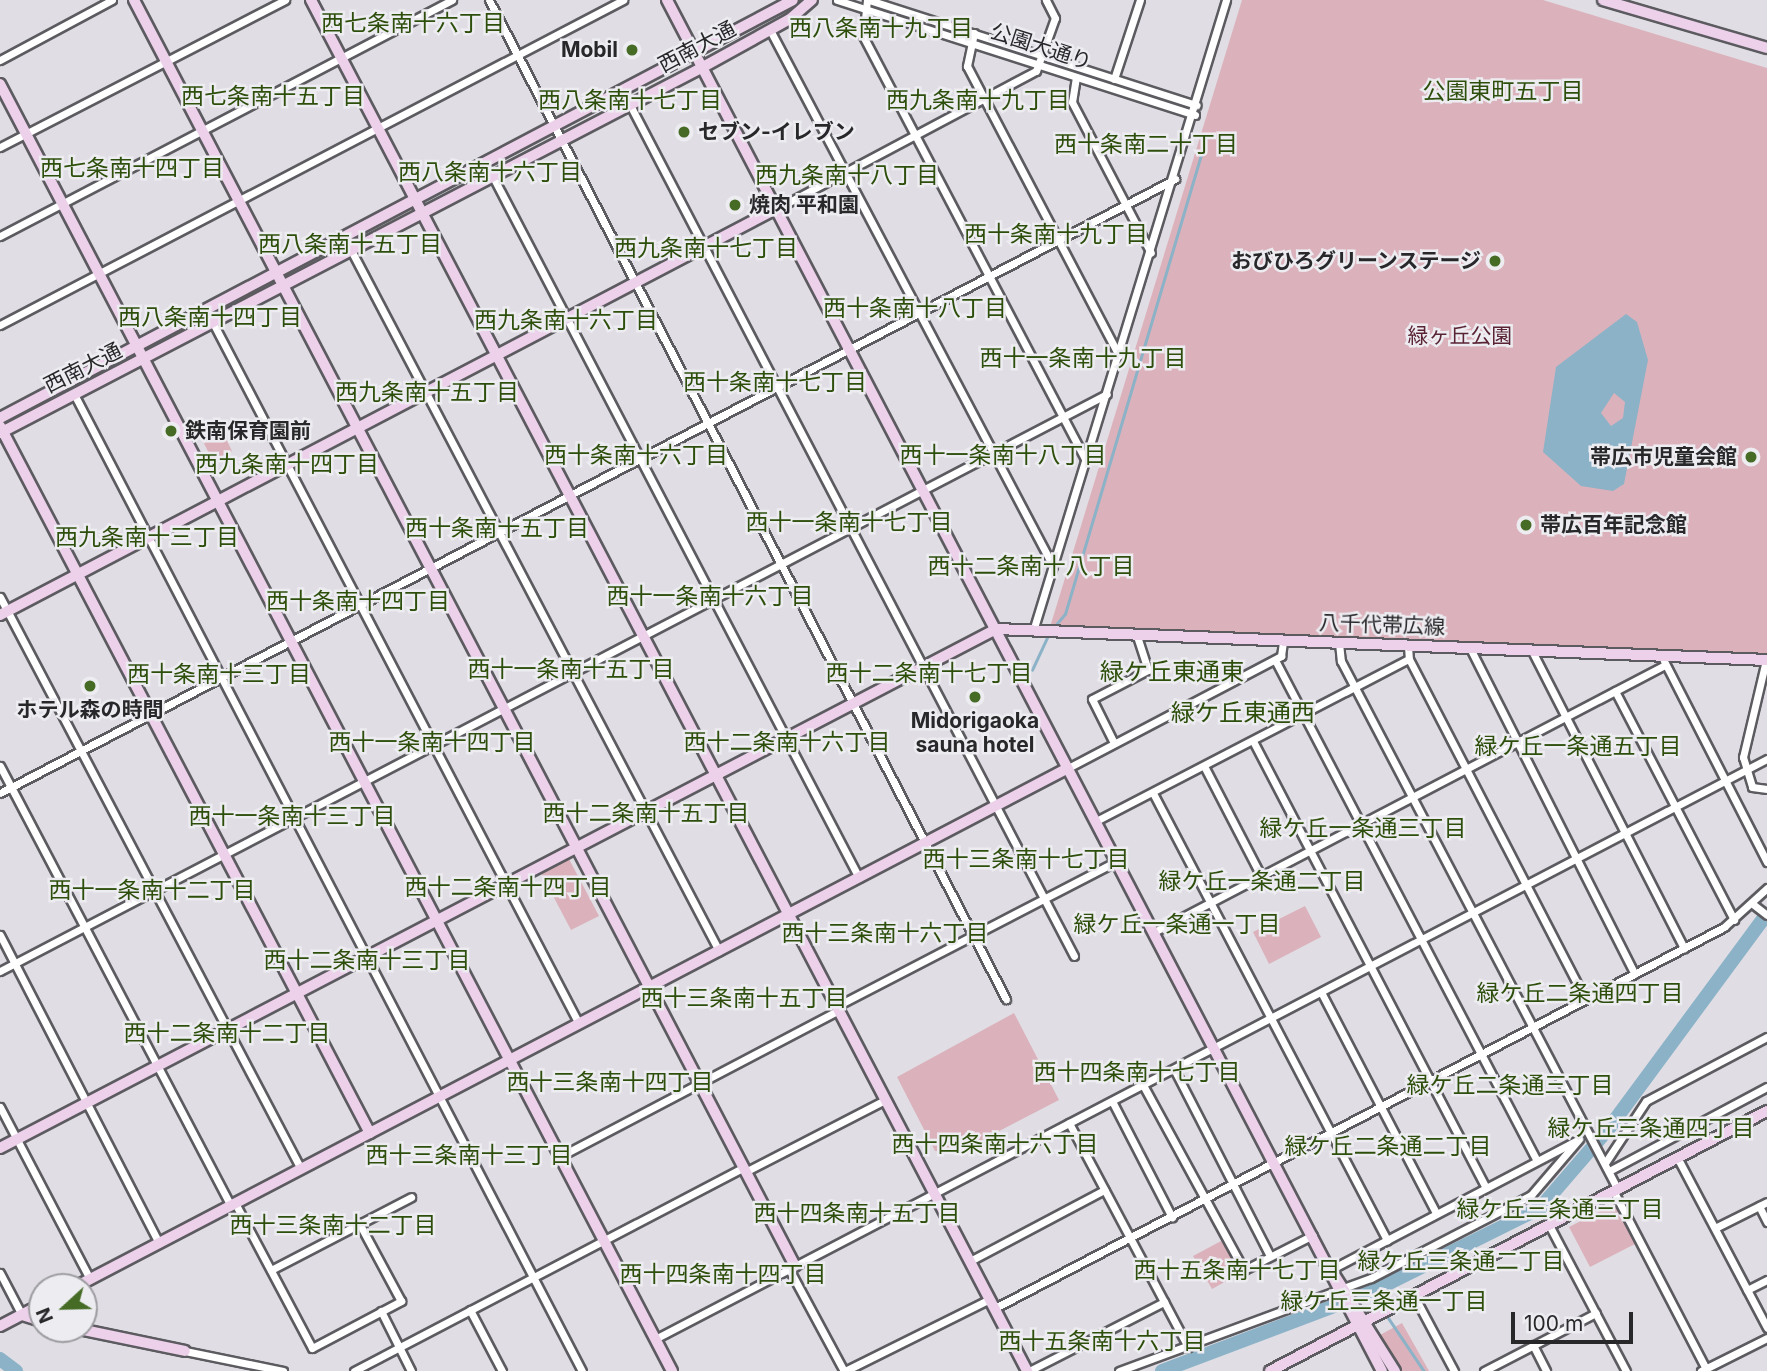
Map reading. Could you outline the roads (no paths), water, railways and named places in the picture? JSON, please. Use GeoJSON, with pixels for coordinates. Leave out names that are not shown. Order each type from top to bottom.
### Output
{"type":"FeatureCollection","features":[{"type":"Feature","properties":{"kind":"street"},"geometry":{"type":"LineString","coordinates":[[0,60],[113,0]]}},
{"type":"Feature","properties":{"kind":"street"},"geometry":{"type":"LineString","coordinates":[[134,0],[699,1083],[844,1371],[1130,1239],[1205,1200],[1381,1105],[1684,948],[1756,907],[1767,888]]}},
{"type":"Feature","properties":{"kind":"street"},"geometry":{"type":"LineString","coordinates":[[0,147],[285,0]]}},
{"type":"Feature","properties":{"kind":"street"},"geometry":{"type":"LineString","coordinates":[[311,0],[1028,1371],[1164,1302]]}},
{"type":"Feature","properties":{"kind":"street"},"geometry":{"type":"LineString","coordinates":[[0,236],[452,0]]}},
{"type":"Feature","properties":{"kind":"street"},"geometry":{"type":"LineString","coordinates":[[489,0],[856,701],[1006,999]]}},
{"type":"Feature","properties":{"kind":"street"},"geometry":{"type":"LineString","coordinates":[[0,325],[623,0]]}},
{"type":"Feature","properties":{"kind":"street"},"geometry":{"type":"LineString","coordinates":[[667,0],[1382,1371]]}},
{"type":"Feature","properties":{"kind":"street","name":"西南大通"},"geometry":{"type":"LineString","coordinates":[[0,418],[696,54],[793,0]]}},
{"type":"Feature","properties":{"kind":"street","name":"西南大通"},"geometry":{"type":"LineString","coordinates":[[1,430],[143,359],[629,103],[703,67],[770,30],[812,0]]}},
{"type":"Feature","properties":{"kind":"street","name":"公園大通り"},"geometry":{"type":"LineString","coordinates":[[837,0],[867,3],[974,33],[1197,105]]}},
{"type":"Feature","properties":{"kind":"street"},"geometry":{"type":"LineString","coordinates":[[4,613],[985,100],[1041,65],[1055,18],[1047,0]]}},
{"type":"Feature","properties":{"kind":"street"},"geometry":{"type":"LineString","coordinates":[[1111,87],[1140,0]]}},
{"type":"Feature","properties":{"kind":"street"},"geometry":{"type":"LineString","coordinates":[[1033,631],[1195,115],[1226,0]]}},
{"type":"Feature","properties":{"kind":"street"},"geometry":{"type":"LineString","coordinates":[[1603,0],[1767,48]]}},
{"type":"Feature","properties":{"kind":"street"},"geometry":{"type":"LineString","coordinates":[[867,3],[863,36],[1086,460]]}},
{"type":"Feature","properties":{"kind":"street","name":"公園大通り"},"geometry":{"type":"LineString","coordinates":[[867,3],[971,43],[1195,115]]}},
{"type":"Feature","properties":{"kind":"street"},"geometry":{"type":"LineString","coordinates":[[770,30],[1053,566]]}},
{"type":"Feature","properties":{"kind":"street"},"geometry":{"type":"LineString","coordinates":[[974,33],[967,66],[1119,355]]}},
{"type":"Feature","properties":{"kind":"street"},"geometry":{"type":"LineString","coordinates":[[1076,77],[1072,102],[1151,253]]}},
{"type":"Feature","properties":{"kind":"street"},"geometry":{"type":"LineString","coordinates":[[0,85],[672,1371]]}},
{"type":"Feature","properties":{"kind":"street"},"geometry":{"type":"LineString","coordinates":[[629,103],[852,525],[1074,956]]}},
{"type":"Feature","properties":{"kind":"street"},"geometry":{"type":"LineString","coordinates":[[492,175],[859,878]]}},
{"type":"Feature","properties":{"kind":"street"},"geometry":{"type":"LineString","coordinates":[[0,793],[1175,179]]}},
{"type":"Feature","properties":{"kind":"street"},"geometry":{"type":"LineString","coordinates":[[351,250],[719,951]]}},
{"type":"Feature","properties":{"kind":"street"},"geometry":{"type":"LineString","coordinates":[[212,321],[579,1024]]}},
{"type":"Feature","properties":{"kind":"street"},"geometry":{"type":"LineString","coordinates":[[74,394],[582,1371]]}},
{"type":"Feature","properties":{"kind":"street"},"geometry":{"type":"LineString","coordinates":[[0,971],[1061,415],[1107,394]]}},
{"type":"Feature","properties":{"kind":"street"},"geometry":{"type":"LineString","coordinates":[[1,430],[370,1133]]}},
{"type":"Feature","properties":{"kind":"street"},"geometry":{"type":"LineString","coordinates":[[0,597],[4,613],[82,749],[300,1169]]}},
{"type":"Feature","properties":{"kind":"street","name":"八千代帯広線"},"geometry":{"type":"LineString","coordinates":[[0,1148],[996,629],[1471,648],[1664,660],[1766,660]]}},
{"type":"Feature","properties":{"kind":"street"},"geometry":{"type":"LineString","coordinates":[[1114,743],[1092,699],[1148,670],[1136,634]]}},
{"type":"Feature","properties":{"kind":"street"},"geometry":{"type":"LineString","coordinates":[[98,1275],[1275,660],[1283,641]]}},
{"type":"Feature","properties":{"kind":"street"},"geometry":{"type":"LineString","coordinates":[[1339,643],[1355,687],[1603,1159],[1704,1370],[1767,1338]]}},
{"type":"Feature","properties":{"kind":"street"},"geometry":{"type":"LineString","coordinates":[[1408,646],[1409,660],[1585,999]]}},
{"type":"Feature","properties":{"kind":"street"},"geometry":{"type":"LineString","coordinates":[[1471,648],[1514,743],[1635,974]]}},
{"type":"Feature","properties":{"kind":"street"},"geometry":{"type":"LineString","coordinates":[[1532,651],[1684,948]]}},
{"type":"Feature","properties":{"kind":"street"},"geometry":{"type":"LineString","coordinates":[[1275,660],[1537,1161]]}},
{"type":"Feature","properties":{"kind":"street"},"geometry":{"type":"LineString","coordinates":[[1096,821],[1409,660]]}},
{"type":"Feature","properties":{"kind":"street"},"geometry":{"type":"LineString","coordinates":[[1154,932],[1615,691],[1664,660],[1767,862]]}},
{"type":"Feature","properties":{"kind":"street"},"geometry":{"type":"LineString","coordinates":[[1766,660],[1743,757],[1752,787],[1767,789]]}},
{"type":"Feature","properties":{"kind":"street"},"geometry":{"type":"LineString","coordinates":[[1615,691],[1734,920]]}},
{"type":"Feature","properties":{"kind":"street"},"geometry":{"type":"LineString","coordinates":[[1252,741],[1486,1188]]}},
{"type":"Feature","properties":{"kind":"street"},"geometry":{"type":"LineString","coordinates":[[655,1339],[1767,759]]}},
{"type":"Feature","properties":{"kind":"street"},"geometry":{"type":"LineString","coordinates":[[0,765],[158,1067],[312,1348],[401,1301],[359,1223]]}},
{"type":"Feature","properties":{"kind":"street"},"geometry":{"type":"LineString","coordinates":[[1204,766],[1261,876]]}},
{"type":"Feature","properties":{"kind":"street"},"geometry":{"type":"LineString","coordinates":[[1153,793],[1387,1240]]}},
{"type":"Feature","properties":{"kind":"street"},"geometry":{"type":"LineString","coordinates":[[559,1157],[1116,861]]}},
{"type":"Feature","properties":{"kind":"street"},"geometry":{"type":"LineString","coordinates":[[1756,907],[1767,915]]}},
{"type":"Feature","properties":{"kind":"street"},"geometry":{"type":"LineString","coordinates":[[0,935],[159,1243]]}},
{"type":"Feature","properties":{"kind":"street"},"geometry":{"type":"LineString","coordinates":[[1321,992],[1436,1213]]}},
{"type":"Feature","properties":{"kind":"street"},"geometry":{"type":"LineString","coordinates":[[1603,1159],[1646,1101],[1767,1037]]}},
{"type":"Feature","properties":{"kind":"street"},"geometry":{"type":"LineString","coordinates":[[1174,1069],[1270,1256]]}},
{"type":"Feature","properties":{"kind":"street"},"geometry":{"type":"LineString","coordinates":[[1143,1085],[1244,1270],[1313,1235]]}},
{"type":"Feature","properties":{"kind":"street"},"geometry":{"type":"LineString","coordinates":[[1609,1171],[1767,1087]]}},
{"type":"Feature","properties":{"kind":"street"},"geometry":{"type":"LineString","coordinates":[[354,1371],[603,1241],[885,1100]]}},
{"type":"Feature","properties":{"kind":"street"},"geometry":{"type":"LineString","coordinates":[[1112,1101],[1172,1217]]}},
{"type":"Feature","properties":{"kind":"street"},"geometry":{"type":"LineString","coordinates":[[0,1107],[87,1273]]}},
{"type":"Feature","properties":{"kind":"street"},"geometry":{"type":"LineString","coordinates":[[1270,1371],[1282,1368],[1357,1319],[1414,1296],[1767,1111]]}},
{"type":"Feature","properties":{"kind":"street"},"geometry":{"type":"LineString","coordinates":[[1069,1123],[1188,1347]]}},
{"type":"Feature","properties":{"kind":"street"},"geometry":{"type":"LineString","coordinates":[[1330,1270],[1589,1135]]}},
{"type":"Feature","properties":{"kind":"street"},"geometry":{"type":"LineString","coordinates":[[1119,1371],[1342,1292],[1531,1195],[1579,1139]]}},
{"type":"Feature","properties":{"kind":"street"},"geometry":{"type":"LineString","coordinates":[[1678,1157],[1767,1328]]}},
{"type":"Feature","properties":{"kind":"street"},"geometry":{"type":"LineString","coordinates":[[970,1261],[1104,1190]]}},
{"type":"Feature","properties":{"kind":"street"},"geometry":{"type":"LineString","coordinates":[[271,1270],[411,1197]]}},
{"type":"Feature","properties":{"kind":"street"},"geometry":{"type":"LineString","coordinates":[[1714,1228],[1767,1202]]}},
{"type":"Feature","properties":{"kind":"street"},"geometry":{"type":"LineString","coordinates":[[1759,1206],[1767,1222]]}},
{"type":"Feature","properties":{"kind":"street"},"geometry":{"type":"LineString","coordinates":[[1549,1225],[1626,1371]]}},
{"type":"Feature","properties":{"kind":"street"},"geometry":{"type":"LineString","coordinates":[[0,1273],[22,1315],[28,1317]]}},
{"type":"Feature","properties":{"kind":"street"},"geometry":{"type":"LineString","coordinates":[[1747,1290],[1767,1280]]}},
{"type":"Feature","properties":{"kind":"street"},"geometry":{"type":"LineString","coordinates":[[1414,1296],[1454,1371]]}},
{"type":"Feature","properties":{"kind":"street"},"geometry":{"type":"LineString","coordinates":[[470,1310],[502,1371]]}},
{"type":"Feature","properties":{"kind":"street"},"geometry":{"type":"LineString","coordinates":[[381,1311],[411,1371]]}},
{"type":"Feature","properties":{"kind":"street"},"geometry":{"type":"LineString","coordinates":[[0,1326],[28,1312]]}},
{"type":"Feature","properties":{"kind":"street"},"geometry":{"type":"LineString","coordinates":[[1484,1371],[1497,1368],[1533,1345],[1596,1313]]}},
{"type":"Feature","properties":{"kind":"street"},"geometry":{"type":"LineString","coordinates":[[1357,1319],[1395,1371]]}},
{"type":"Feature","properties":{"kind":"street"},"geometry":{"type":"LineString","coordinates":[[98,1333],[283,1371]]}},
{"type":"Feature","properties":{"kind":"street"},"geometry":{"type":"LineString","coordinates":[[1533,1345],[1546,1371]]}},
{"type":"Feature","properties":{"kind":"water"},"geometry":{"type":"Polygon","coordinates":[[[1626,314],[1637,322],[1648,360],[1624,484],[1613,491],[1581,486],[1543,452],[1556,367],[1626,314]],[[1614,393],[1601,413],[1611,426],[1623,418],[1625,402],[1614,393]]]}},
{"type":"Feature","properties":{"kind":"waterway"},"geometry":{"type":"LineString","coordinates":[[1054,627],[1065,614],[1206,137]]}},
{"type":"Feature","properties":{"kind":"waterway"},"geometry":{"type":"LineString","coordinates":[[1032,670],[1048,635]]}},
{"type":"Feature","properties":{"kind":"waterway"},"geometry":{"type":"LineString","coordinates":[[1162,1371],[1371,1292],[1540,1208],[1609,1128],[1767,914]]}},
{"type":"Feature","properties":{"kind":"waterway"},"geometry":{"type":"LineString","coordinates":[[1371,1292],[1424,1371]]}},
{"type":"Feature","properties":{"kind":"waterway"},"geometry":{"type":"LineString","coordinates":[[0,1359],[16,1371]]}},
{"type":"Feature","properties":{"kind":"place","name":"Mobil"},"geometry":{"type":"Point","coordinates":[632,50]}},
{"type":"Feature","properties":{"kind":"place","name":"セブン-イレブン"},"geometry":{"type":"Point","coordinates":[684,132]}},
{"type":"Feature","properties":{"kind":"place","name":"焼肉 平和園"},"geometry":{"type":"Point","coordinates":[735,205]}},
{"type":"Feature","properties":{"kind":"place","name":"おびひろグリーンステージ"},"geometry":{"type":"Point","coordinates":[1495,261]}},
{"type":"Feature","properties":{"kind":"place","name":"鉄南保育園前"},"geometry":{"type":"Point","coordinates":[171,431]}},
{"type":"Feature","properties":{"kind":"place","name":"帯広市児童会館"},"geometry":{"type":"Point","coordinates":[1751,457]}},
{"type":"Feature","properties":{"kind":"place","name":"帯広百年記念館"},"geometry":{"type":"Point","coordinates":[1526,525]}},
{"type":"Feature","properties":{"kind":"place","name":"ホテル森の時間"},"geometry":{"type":"Point","coordinates":[90,686]}},
{"type":"Feature","properties":{"kind":"place","name":"Midorigaoka sauna hotel"},"geometry":{"type":"Point","coordinates":[975,697]}},
{"type":"Feature","properties":{"kind":"district","name":"西七条南十六丁目"},"geometry":{"type":"Point","coordinates":[413,23]}},
{"type":"Feature","properties":{"kind":"district","name":"西八条南十九丁目"},"geometry":{"type":"Point","coordinates":[881,28]}},
{"type":"Feature","properties":{"kind":"district","name":"公園東町五丁目"},"geometry":{"type":"Point","coordinates":[1503,91]}},
{"type":"Feature","properties":{"kind":"district","name":"西七条南十五丁目"},"geometry":{"type":"Point","coordinates":[273,96]}},
{"type":"Feature","properties":{"kind":"district","name":"西八条南十七丁目"},"geometry":{"type":"Point","coordinates":[630,100]}},
{"type":"Feature","properties":{"kind":"district","name":"西九条南十九丁目"},"geometry":{"type":"Point","coordinates":[978,100]}},
{"type":"Feature","properties":{"kind":"district","name":"西十条南二十丁目"},"geometry":{"type":"Point","coordinates":[1146,144]}},
{"type":"Feature","properties":{"kind":"district","name":"西七条南十四丁目"},"geometry":{"type":"Point","coordinates":[132,168]}},
{"type":"Feature","properties":{"kind":"district","name":"西八条南十六丁目"},"geometry":{"type":"Point","coordinates":[490,172]}},
{"type":"Feature","properties":{"kind":"district","name":"西九条南十八丁目"},"geometry":{"type":"Point","coordinates":[847,175]}},
{"type":"Feature","properties":{"kind":"district","name":"西十条南十九丁目"},"geometry":{"type":"Point","coordinates":[1056,234]}},
{"type":"Feature","properties":{"kind":"district","name":"西八条南十五丁目"},"geometry":{"type":"Point","coordinates":[350,244]}},
{"type":"Feature","properties":{"kind":"district","name":"西九条南十七丁目"},"geometry":{"type":"Point","coordinates":[706,248]}},
{"type":"Feature","properties":{"kind":"district","name":"西十条南十八丁目"},"geometry":{"type":"Point","coordinates":[915,308]}},
{"type":"Feature","properties":{"kind":"district","name":"西八条南十四丁目"},"geometry":{"type":"Point","coordinates":[210,317]}},
{"type":"Feature","properties":{"kind":"district","name":"西九条南十六丁目"},"geometry":{"type":"Point","coordinates":[566,320]}},
{"type":"Feature","properties":{"kind":"district","name":"西十一条南十九丁目"},"geometry":{"type":"Point","coordinates":[1083,358]}},
{"type":"Feature","properties":{"kind":"district","name":"西十条南十七丁目"},"geometry":{"type":"Point","coordinates":[775,382]}},
{"type":"Feature","properties":{"kind":"district","name":"西九条南十五丁目"},"geometry":{"type":"Point","coordinates":[427,392]}},
{"type":"Feature","properties":{"kind":"district","name":"西十条南十六丁目"},"geometry":{"type":"Point","coordinates":[636,455]}},
{"type":"Feature","properties":{"kind":"district","name":"西十一条南十八丁目"},"geometry":{"type":"Point","coordinates":[1003,455]}},
{"type":"Feature","properties":{"kind":"district","name":"西九条南十四丁目"},"geometry":{"type":"Point","coordinates":[287,464]}},
{"type":"Feature","properties":{"kind":"district","name":"西十一条南十七丁目"},"geometry":{"type":"Point","coordinates":[849,522]}},
{"type":"Feature","properties":{"kind":"district","name":"西十条南十五丁目"},"geometry":{"type":"Point","coordinates":[497,528]}},
{"type":"Feature","properties":{"kind":"district","name":"西九条南十三丁目"},"geometry":{"type":"Point","coordinates":[147,537]}},
{"type":"Feature","properties":{"kind":"district","name":"西十二条南十八丁目"},"geometry":{"type":"Point","coordinates":[1031,566]}},
{"type":"Feature","properties":{"kind":"district","name":"西十一条南十六丁目"},"geometry":{"type":"Point","coordinates":[710,596]}},
{"type":"Feature","properties":{"kind":"district","name":"西十条南十四丁目"},"geometry":{"type":"Point","coordinates":[358,601]}},
{"type":"Feature","properties":{"kind":"district","name":"西十一条南十五丁目"},"geometry":{"type":"Point","coordinates":[571,669]}},
{"type":"Feature","properties":{"kind":"district","name":"緑ケ丘東通東"},"geometry":{"type":"Point","coordinates":[1172,672]}},
{"type":"Feature","properties":{"kind":"district","name":"西十二条南十七丁目"},"geometry":{"type":"Point","coordinates":[929,673]}},
{"type":"Feature","properties":{"kind":"district","name":"西十条南十三丁目"},"geometry":{"type":"Point","coordinates":[219,674]}},
{"type":"Feature","properties":{"kind":"district","name":"緑ケ丘東通西"},"geometry":{"type":"Point","coordinates":[1243,713]}},
{"type":"Feature","properties":{"kind":"district","name":"西十一条南十四丁目"},"geometry":{"type":"Point","coordinates":[432,742]}},
{"type":"Feature","properties":{"kind":"district","name":"西十二条南十六丁目"},"geometry":{"type":"Point","coordinates":[787,742]}},
{"type":"Feature","properties":{"kind":"district","name":"緑ケ丘一条通五丁目"},"geometry":{"type":"Point","coordinates":[1578,746]}},
{"type":"Feature","properties":{"kind":"district","name":"西十二条南十五丁目"},"geometry":{"type":"Point","coordinates":[646,813]}},
{"type":"Feature","properties":{"kind":"district","name":"西十一条南十三丁目"},"geometry":{"type":"Point","coordinates":[292,816]}},
{"type":"Feature","properties":{"kind":"district","name":"緑ケ丘一条通三丁目"},"geometry":{"type":"Point","coordinates":[1363,828]}},
{"type":"Feature","properties":{"kind":"district","name":"西十三条南十七丁目"},"geometry":{"type":"Point","coordinates":[1026,859]}},
{"type":"Feature","properties":{"kind":"district","name":"緑ケ丘一条通二丁目"},"geometry":{"type":"Point","coordinates":[1262,881]}},
{"type":"Feature","properties":{"kind":"district","name":"西十二条南十四丁目"},"geometry":{"type":"Point","coordinates":[508,887]}},
{"type":"Feature","properties":{"kind":"district","name":"西十一条南十二丁目"},"geometry":{"type":"Point","coordinates":[152,890]}},
{"type":"Feature","properties":{"kind":"district","name":"緑ケ丘一条通一丁目"},"geometry":{"type":"Point","coordinates":[1177,924]}},
{"type":"Feature","properties":{"kind":"district","name":"西十三条南十六丁目"},"geometry":{"type":"Point","coordinates":[885,933]}},
{"type":"Feature","properties":{"kind":"district","name":"西十二条南十三丁目"},"geometry":{"type":"Point","coordinates":[367,960]}},
{"type":"Feature","properties":{"kind":"district","name":"緑ケ丘二条通四丁目"},"geometry":{"type":"Point","coordinates":[1580,993]}},
{"type":"Feature","properties":{"kind":"district","name":"西十三条南十五丁目"},"geometry":{"type":"Point","coordinates":[744,998]}},
{"type":"Feature","properties":{"kind":"district","name":"西十二条南十二丁目"},"geometry":{"type":"Point","coordinates":[227,1033]}},
{"type":"Feature","properties":{"kind":"district","name":"西十四条南十七丁目"},"geometry":{"type":"Point","coordinates":[1137,1072]}},
{"type":"Feature","properties":{"kind":"district","name":"西十三条南十四丁目"},"geometry":{"type":"Point","coordinates":[610,1082]}},
{"type":"Feature","properties":{"kind":"district","name":"緑ケ丘二条通三丁目"},"geometry":{"type":"Point","coordinates":[1510,1085]}},
{"type":"Feature","properties":{"kind":"district","name":"緑ケ丘三条通四丁目"},"geometry":{"type":"Point","coordinates":[1651,1128]}},
{"type":"Feature","properties":{"kind":"district","name":"西十四条南十六丁目"},"geometry":{"type":"Point","coordinates":[995,1144]}},
{"type":"Feature","properties":{"kind":"district","name":"緑ケ丘二条通二丁目"},"geometry":{"type":"Point","coordinates":[1388,1146]}},
{"type":"Feature","properties":{"kind":"district","name":"西十三条南十三丁目"},"geometry":{"type":"Point","coordinates":[469,1155]}},
{"type":"Feature","properties":{"kind":"district","name":"緑ケ丘三条通三丁目"},"geometry":{"type":"Point","coordinates":[1560,1209]}},
{"type":"Feature","properties":{"kind":"district","name":"西十四条南十五丁目"},"geometry":{"type":"Point","coordinates":[857,1213]}},
{"type":"Feature","properties":{"kind":"district","name":"西十三条南十二丁目"},"geometry":{"type":"Point","coordinates":[333,1225]}},
{"type":"Feature","properties":{"kind":"district","name":"緑ケ丘三条通二丁目"},"geometry":{"type":"Point","coordinates":[1461,1261]}},
{"type":"Feature","properties":{"kind":"district","name":"西十五条南十七丁目"},"geometry":{"type":"Point","coordinates":[1237,1270]}},
{"type":"Feature","properties":{"kind":"district","name":"西十四条南十四丁目"},"geometry":{"type":"Point","coordinates":[723,1274]}},
{"type":"Feature","properties":{"kind":"district","name":"緑ケ丘三条通一丁目"},"geometry":{"type":"Point","coordinates":[1384,1301]}},
{"type":"Feature","properties":{"kind":"district","name":"西十五条南十六丁目"},"geometry":{"type":"Point","coordinates":[1102,1341]}},
{"type":"Feature","properties":{"kind":"park label","name":"緑ヶ丘公園"},"geometry":{"type":"Point","coordinates":[1460,336]}}]}
